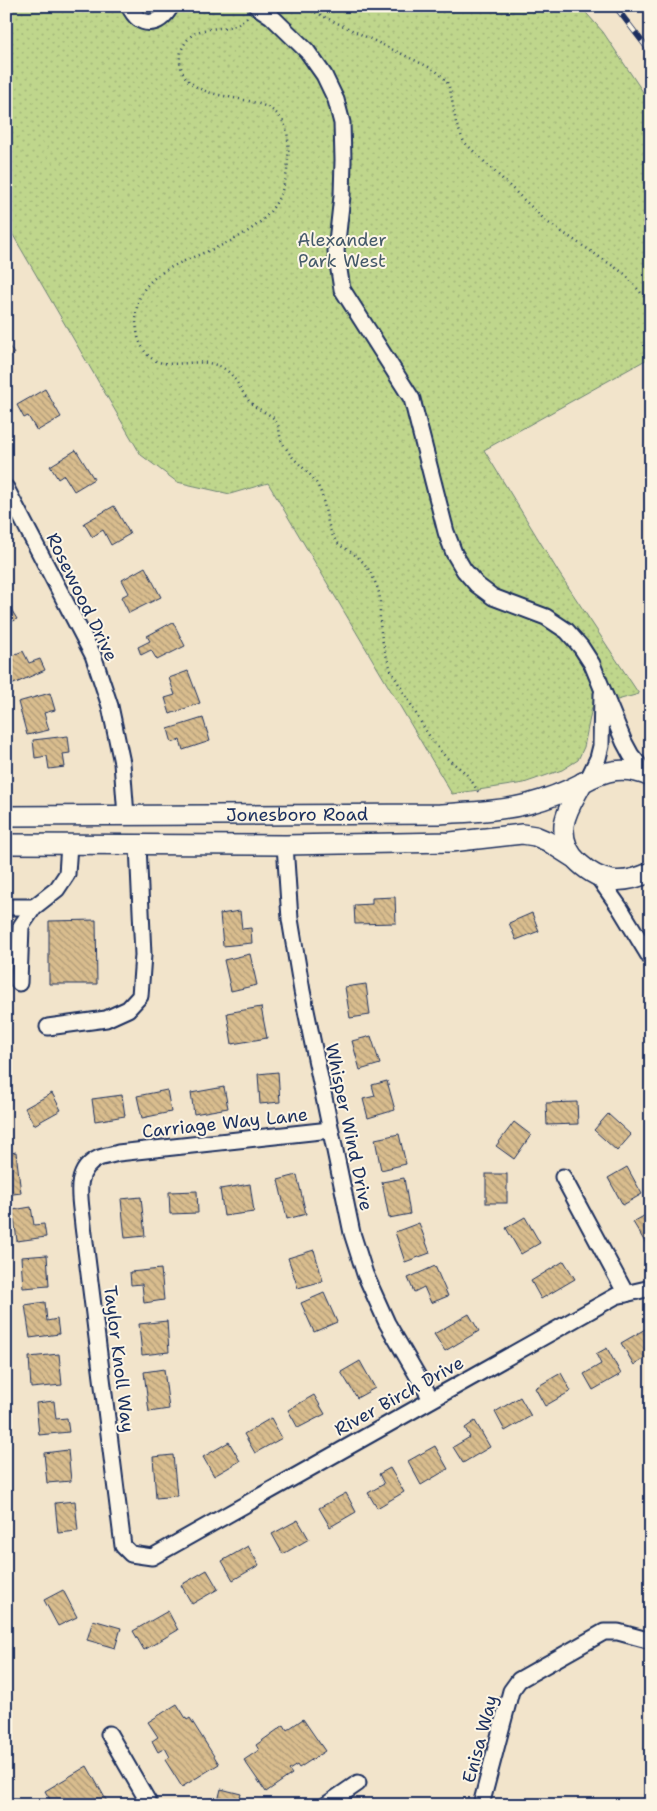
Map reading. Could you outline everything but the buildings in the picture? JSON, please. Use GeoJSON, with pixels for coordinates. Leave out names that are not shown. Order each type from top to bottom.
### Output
{"type":"FeatureCollection","features":[{"type":"Feature","properties":{"kind":"main road","name":"Jonesboro Road"},"geometry":{"type":"LineString","coordinates":[[6,816],[440,814],[481,811],[528,804],[554,796],[600,774],[620,770],[632,771],[650,777]]}},
{"type":"Feature","properties":{"kind":"main road"},"geometry":{"type":"LineString","coordinates":[[572,857],[564,835],[565,818],[585,781]]}},
{"type":"Feature","properties":{"kind":"main road","name":"Jonesboro Road"},"geometry":{"type":"LineString","coordinates":[[6,844],[285,845],[450,842],[522,834],[548,840],[598,877]]}},
{"type":"Feature","properties":{"kind":"main road"},"geometry":{"type":"LineString","coordinates":[[598,877],[619,880],[630,879],[651,872]]}},
{"type":"Feature","properties":{"kind":"street"},"geometry":{"type":"LineString","coordinates":[[129,6],[137,19],[145,23],[156,22],[164,17],[171,6]]}},
{"type":"Feature","properties":{"kind":"street"},"geometry":{"type":"LineString","coordinates":[[256,6],[271,16],[307,50],[324,75],[336,100],[342,124],[342,196],[336,251],[342,289],[373,340],[402,380],[412,399],[446,532],[454,553],[464,570],[493,597],[546,617],[567,631],[592,664],[602,692],[631,755],[650,777]]}},
{"type":"Feature","properties":{"kind":"street","name":"Rosewood Drive"},"geometry":{"type":"LineString","coordinates":[[6,488],[94,655],[110,706],[122,762],[126,816]]}},
{"type":"Feature","properties":{"kind":"street"},"geometry":{"type":"LineString","coordinates":[[585,781],[598,758],[601,746],[602,692]]}},
{"type":"Feature","properties":{"kind":"street"},"geometry":{"type":"LineString","coordinates":[[19,983],[21,926],[34,907],[57,889],[67,874],[69,844]]}},
{"type":"Feature","properties":{"kind":"street"},"geometry":{"type":"LineString","coordinates":[[48,1027],[106,1019],[128,1009],[140,996],[142,955],[138,845]]}},
{"type":"Feature","properties":{"kind":"street","name":"Whisper Wind Drive"},"geometry":{"type":"LineString","coordinates":[[285,845],[290,919],[302,992],[352,1233],[365,1274],[387,1323],[431,1400]]}},
{"type":"Feature","properties":{"kind":"street"},"geometry":{"type":"LineString","coordinates":[[598,877],[620,908],[651,959]]}},
{"type":"Feature","properties":{"kind":"street"},"geometry":{"type":"LineString","coordinates":[[6,907],[34,907]]}},
{"type":"Feature","properties":{"kind":"street","name":"Carriage Way Lane"},"geometry":{"type":"LineString","coordinates":[[125,1153],[330,1130]]}},
{"type":"Feature","properties":{"kind":"street","name":"Taylor Knoll Way"},"geometry":{"type":"LineString","coordinates":[[125,1153],[98,1159],[82,1173],[79,1183],[123,1546],[131,1554],[152,1557],[170,1547]]}},
{"type":"Feature","properties":{"kind":"street"},"geometry":{"type":"LineString","coordinates":[[563,1177],[626,1294]]}},
{"type":"Feature","properties":{"kind":"street","name":"River Birch Drive"},"geometry":{"type":"LineString","coordinates":[[170,1547],[616,1296],[651,1288]]}},
{"type":"Feature","properties":{"kind":"street","name":"Enisa Way"},"geometry":{"type":"LineString","coordinates":[[481,1805],[512,1692],[519,1680],[604,1632],[618,1632],[651,1641]]}},
{"type":"Feature","properties":{"kind":"street"},"geometry":{"type":"LineString","coordinates":[[109,1734],[150,1805]]}},
{"type":"Feature","properties":{"kind":"street"},"geometry":{"type":"LineString","coordinates":[[326,1805],[358,1783]]}},
{"type":"Feature","properties":{"kind":"path"},"geometry":{"type":"LineString","coordinates":[[256,6],[243,22],[231,27],[200,30],[189,38],[181,50],[180,64],[185,76],[194,86],[212,93],[267,106],[278,114],[285,125],[289,143],[288,171],[279,198],[268,216],[253,229],[167,270],[151,281],[141,293],[136,307],[138,336],[148,355],[166,365],[185,362],[205,362],[223,367],[232,375],[252,405],[272,417],[278,425],[282,441],[290,455],[310,474],[319,488],[331,532],[346,550],[359,557],[376,582],[381,595],[380,613],[383,642],[397,682],[423,726],[445,756],[466,774],[479,793]]}},
{"type":"Feature","properties":{"kind":"path"},"geometry":{"type":"LineString","coordinates":[[302,6],[435,70],[446,80],[450,89],[456,122],[464,142],[547,222],[625,274],[651,305]]}},
{"type":"Feature","properties":{"kind":"green space","name":"Alexander Park West"},"geometry":{"type":"Polygon","coordinates":[[[6,6],[580,6],[603,32],[651,104],[651,357],[484,450],[559,573],[639,694],[592,707],[584,747],[578,760],[562,770],[524,783],[452,794],[268,483],[230,494],[177,482],[141,455],[6,223],[6,6]]]}},
{"type":"Feature","properties":{"kind":"railway"},"geometry":{"type":"LineString","coordinates":[[615,6],[651,53]]}}]}
